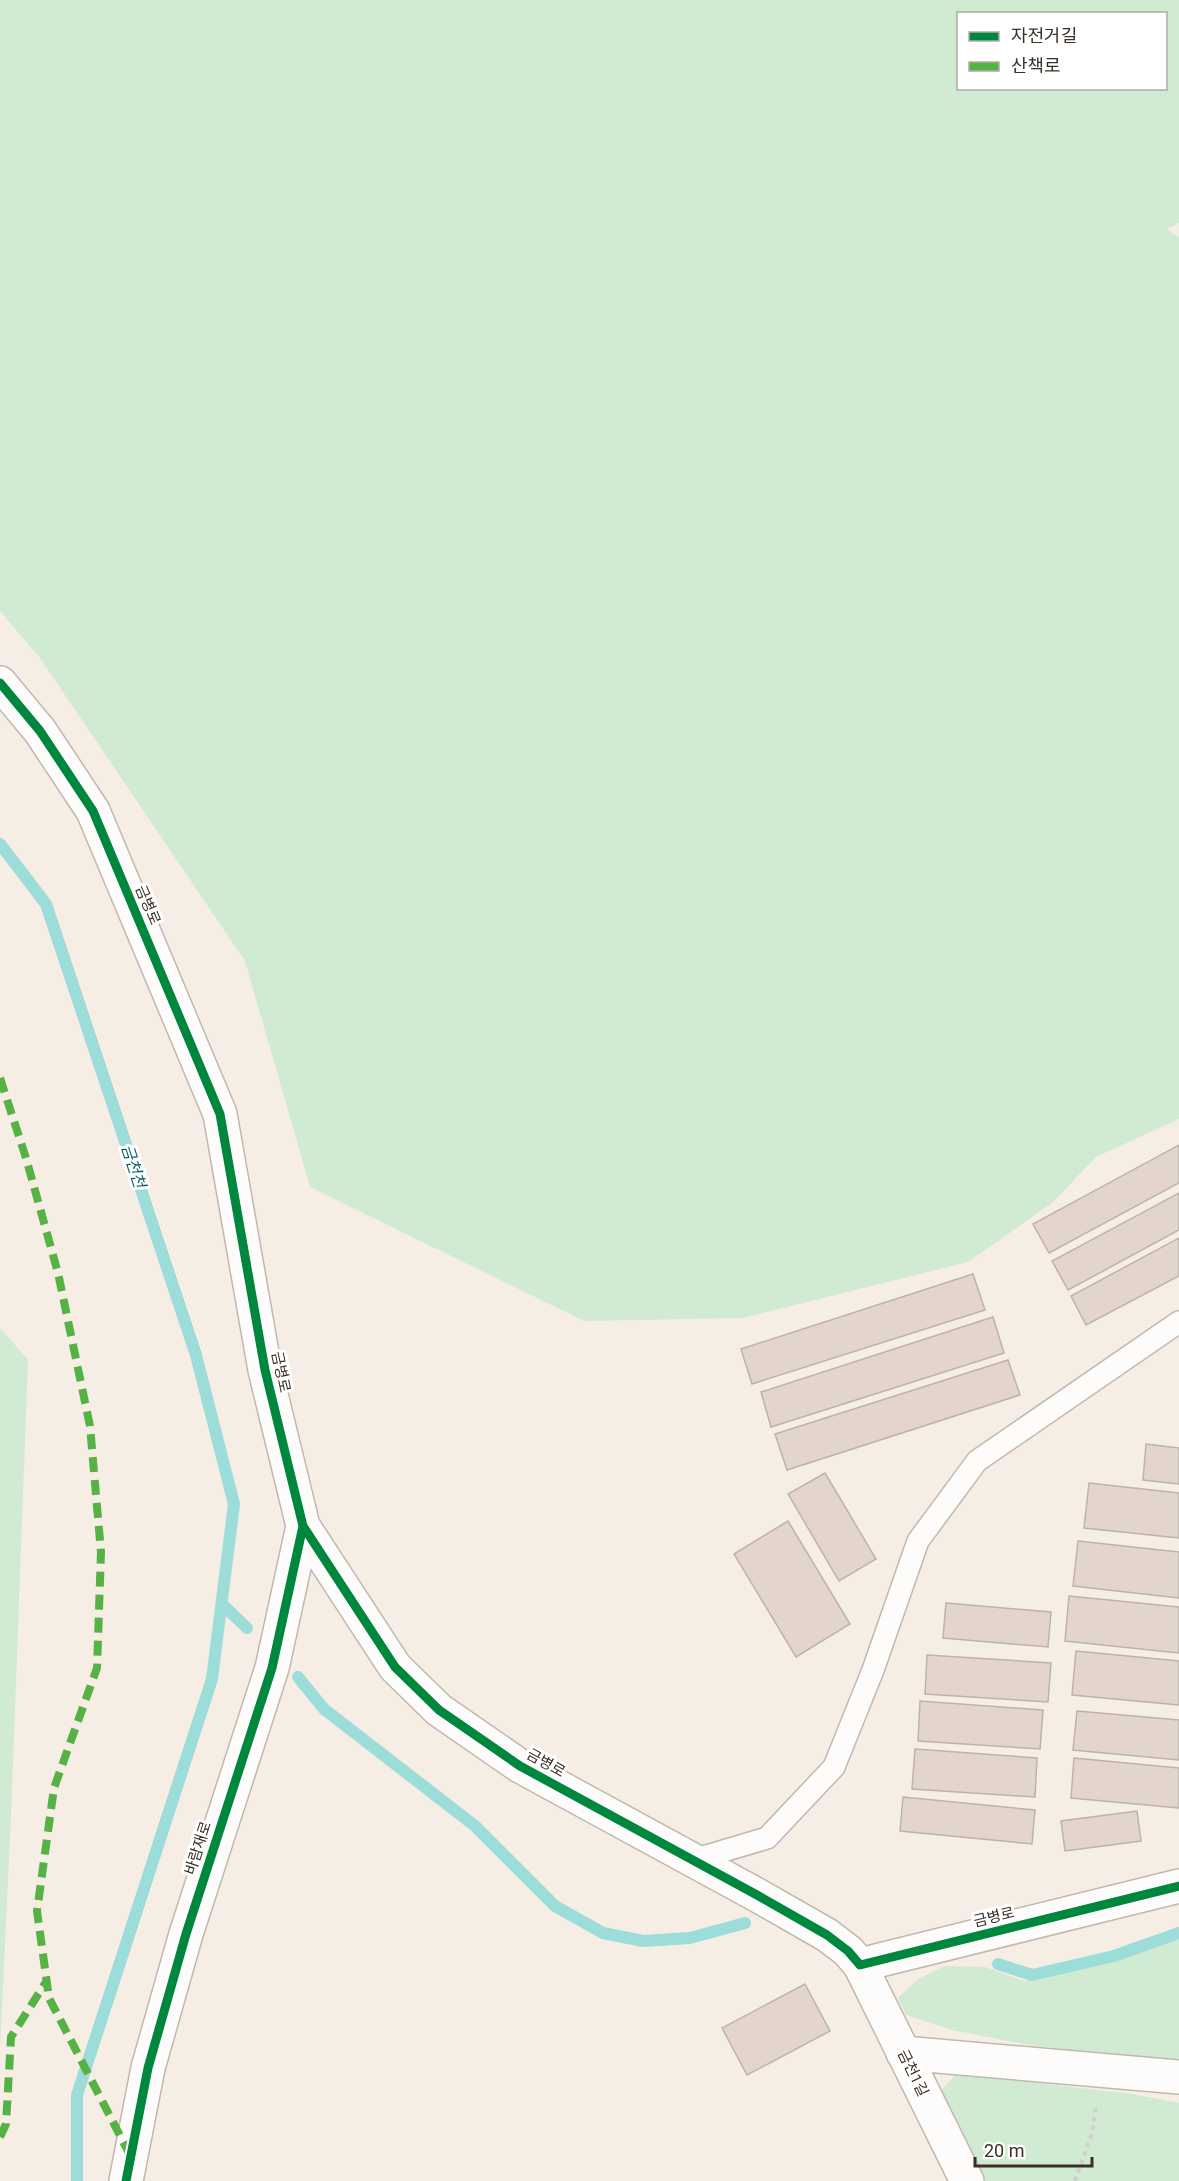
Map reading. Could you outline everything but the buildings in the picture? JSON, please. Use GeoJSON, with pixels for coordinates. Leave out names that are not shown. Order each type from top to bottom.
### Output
{"type":"FeatureCollection","features":[{"type":"Feature","properties":{"kind":"street","name":"금병로"},"geometry":{"type":"LineString","coordinates":[[0,683],[40,731],[93,811],[220,1114],[265,1370],[303,1526],[395,1666],[439,1710],[520,1766],[827,1935],[848,1951],[860,1965],[1179,1886]]}},
{"type":"Feature","properties":{"kind":"street","name":"바람재로"},"geometry":{"type":"LineString","coordinates":[[126,2181],[148,2068],[186,1934],[272,1668],[303,1526]]}},
{"type":"Feature","properties":{"kind":"street","name":"금천1길"},"geometry":{"type":"LineString","coordinates":[[860,1965],[967,2181]]}},
{"type":"Feature","properties":{"kind":"street"},"geometry":{"type":"LineString","coordinates":[[903,2053],[1179,2077]]}},
{"type":"Feature","properties":{"kind":"lane"},"geometry":{"type":"LineString","coordinates":[[693,1860],[767,1838],[834,1767],[873,1670],[918,1541],[977,1461],[1179,1322]]}},
{"type":"Feature","properties":{"kind":"path"},"geometry":{"type":"LineString","coordinates":[[1075,2181],[1092,2133],[1098,2070]]}},
{"type":"Feature","properties":{"kind":"green space"},"geometry":{"type":"Polygon","coordinates":[[[0,0],[1179,0],[1179,223],[1166,229],[1179,237],[1179,1119],[1096,1157],[1052,1203],[968,1262],[743,1318],[584,1321],[310,1187],[245,961],[40,658],[0,611],[0,0]]]}},
{"type":"Feature","properties":{"kind":"green space"},"geometry":{"type":"Polygon","coordinates":[[[0,1328],[28,1360],[0,2050],[0,1328]]]}},
{"type":"Feature","properties":{"kind":"green space"},"geometry":{"type":"Polygon","coordinates":[[[1179,1939],[1179,2065],[1023,2044],[952,2030],[906,2015],[898,1998],[917,1980],[944,1966],[985,1967],[1024,1981],[1106,1964],[1179,1939]]]}},
{"type":"Feature","properties":{"kind":"green space"},"geometry":{"type":"Polygon","coordinates":[[[956,2074],[1133,2094],[1179,2103],[1179,2181],[984,2181],[941,2091],[956,2074]]]}},
{"type":"Feature","properties":{"kind":"waterway","name":"금천천"},"geometry":{"type":"LineString","coordinates":[[0,844],[46,904],[196,1355],[234,1504],[212,1679],[77,2095],[77,2181]]}},
{"type":"Feature","properties":{"kind":"waterway"},"geometry":{"type":"LineString","coordinates":[[222,1604],[247,1628]]}},
{"type":"Feature","properties":{"kind":"waterway"},"geometry":{"type":"LineString","coordinates":[[298,1677],[324,1709],[475,1826],[555,1906],[603,1933],[643,1941],[690,1938],[745,1923]]}},
{"type":"Feature","properties":{"kind":"waterway"},"geometry":{"type":"LineString","coordinates":[[998,1964],[1032,1975],[1114,1956],[1179,1933]]}},
{"type":"Feature","properties":{"kind":"marked path"},"geometry":{"type":"LineString","coordinates":[[0,1078],[26,1158],[58,1273],[90,1426],[101,1552],[97,1668],[54,1788],[37,1911],[49,1998],[131,2157]]}},
{"type":"Feature","properties":{"kind":"marked path"},"geometry":{"type":"LineString","coordinates":[[0,2137],[6,2124],[11,2037],[46,1982]]}},
{"type":"Feature","properties":{"kind":"cycle path"},"geometry":{"type":"LineString","coordinates":[[0,683],[40,731],[93,811],[220,1114],[265,1370],[303,1526],[395,1667],[439,1710],[520,1766],[827,1935],[848,1951],[860,1965],[1179,1886]]}},
{"type":"Feature","properties":{"kind":"cycle path"},"geometry":{"type":"LineString","coordinates":[[126,2181],[148,2068],[186,1934],[272,1668],[303,1526]]}}]}
